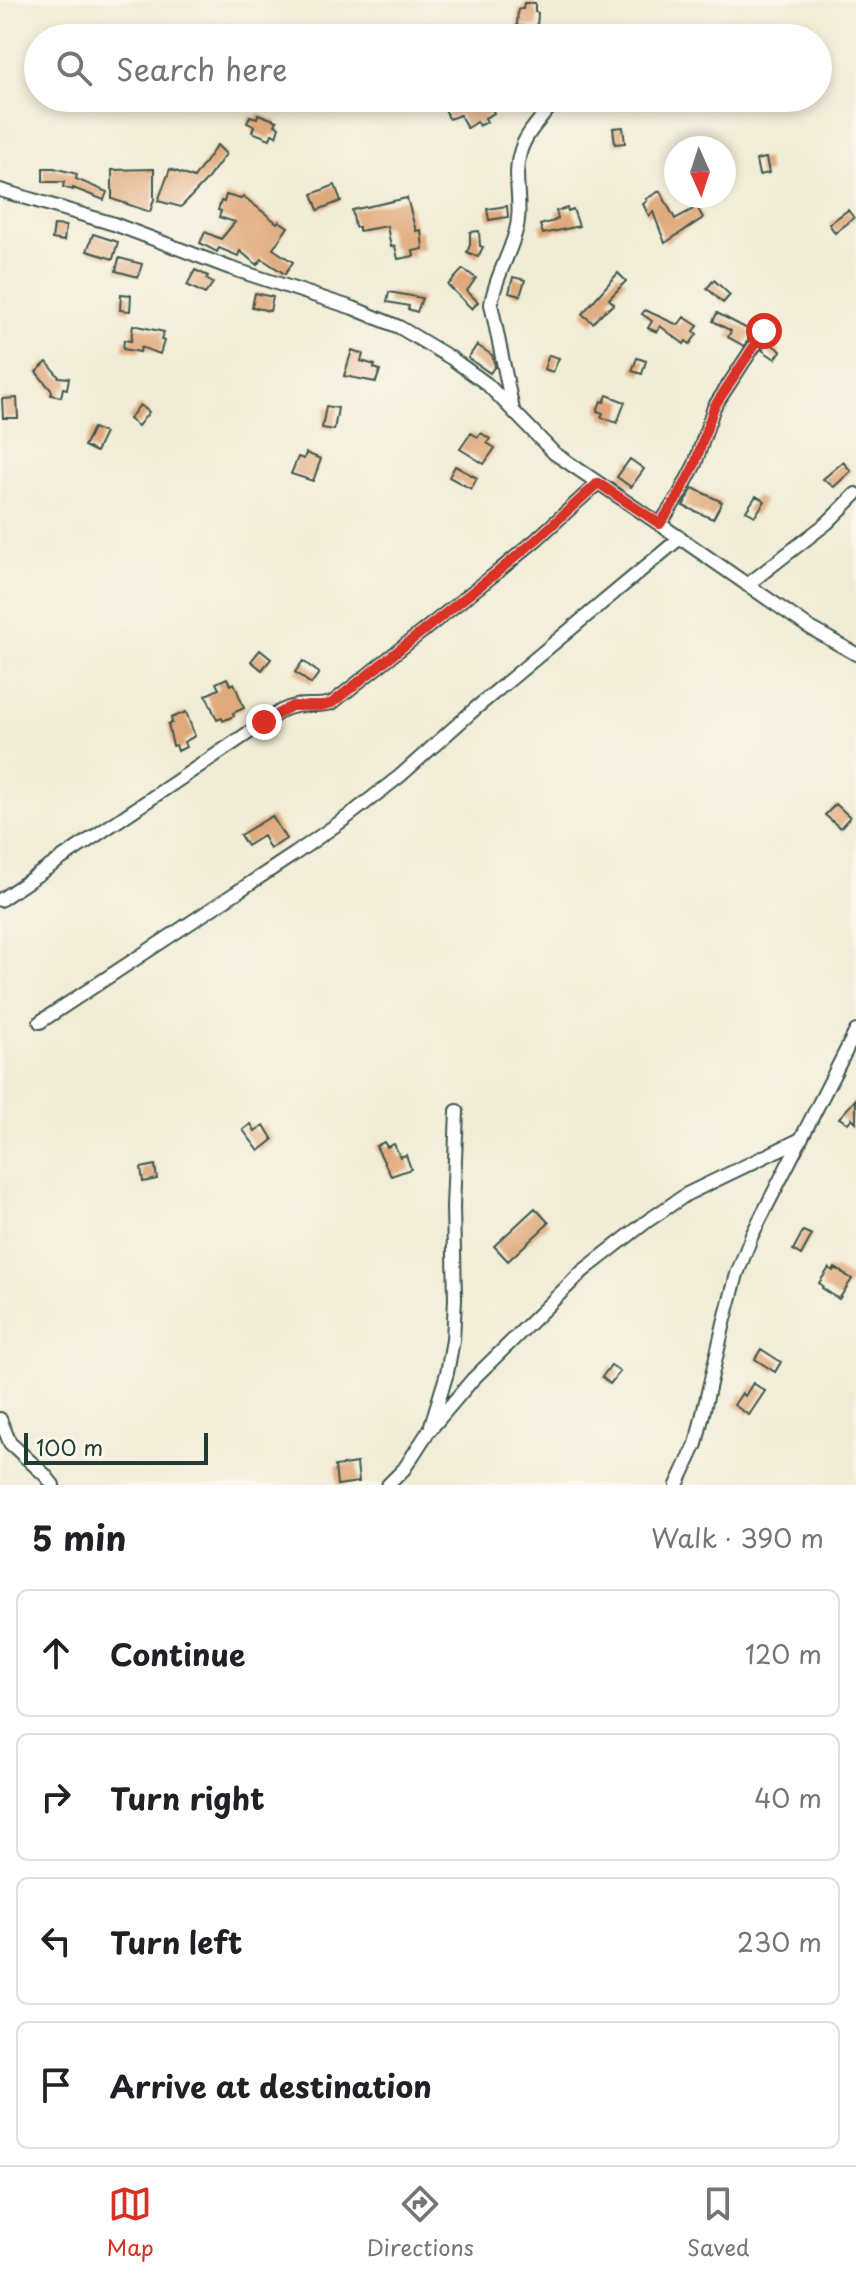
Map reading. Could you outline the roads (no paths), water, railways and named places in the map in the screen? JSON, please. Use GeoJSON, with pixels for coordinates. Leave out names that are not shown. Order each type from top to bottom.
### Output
{"type":"FeatureCollection","features":[{"type":"Feature","properties":{"kind":"street"},"geometry":{"type":"LineString","coordinates":[[513,410],[491,304],[493,289],[516,234],[520,153],[526,138],[546,112]]}},
{"type":"Feature","properties":{"kind":"street"},"geometry":{"type":"LineString","coordinates":[[0,190],[114,224],[230,268],[383,319],[415,336],[487,384],[554,453],[807,626],[856,654]]}},
{"type":"Feature","properties":{"kind":"street"},"geometry":{"type":"LineString","coordinates":[[660,524],[695,464],[714,407],[764,331]]}},
{"type":"Feature","properties":{"kind":"street"},"geometry":{"type":"LineString","coordinates":[[0,900],[281,711],[292,706],[332,703],[495,574],[598,483]]}},
{"type":"Feature","properties":{"kind":"street"},"geometry":{"type":"LineString","coordinates":[[747,585],[827,523],[856,494]]}},
{"type":"Feature","properties":{"kind":"street"},"geometry":{"type":"LineString","coordinates":[[40,1022],[346,818],[412,766],[476,708],[680,538]]}},
{"type":"Feature","properties":{"kind":"street"},"geometry":{"type":"LineString","coordinates":[[677,1485],[696,1444],[737,1274],[752,1235],[856,1031]]}},
{"type":"Feature","properties":{"kind":"street"},"geometry":{"type":"LineString","coordinates":[[428,1432],[447,1373],[453,1340],[457,1111]]}},
{"type":"Feature","properties":{"kind":"street"},"geometry":{"type":"LineString","coordinates":[[388,1485],[404,1469],[428,1432],[473,1379],[583,1271],[687,1194],[801,1139]]}},
{"type":"Feature","properties":{"kind":"street"},"geometry":{"type":"LineString","coordinates":[[0,1419],[10,1443],[53,1485]]}}]}
